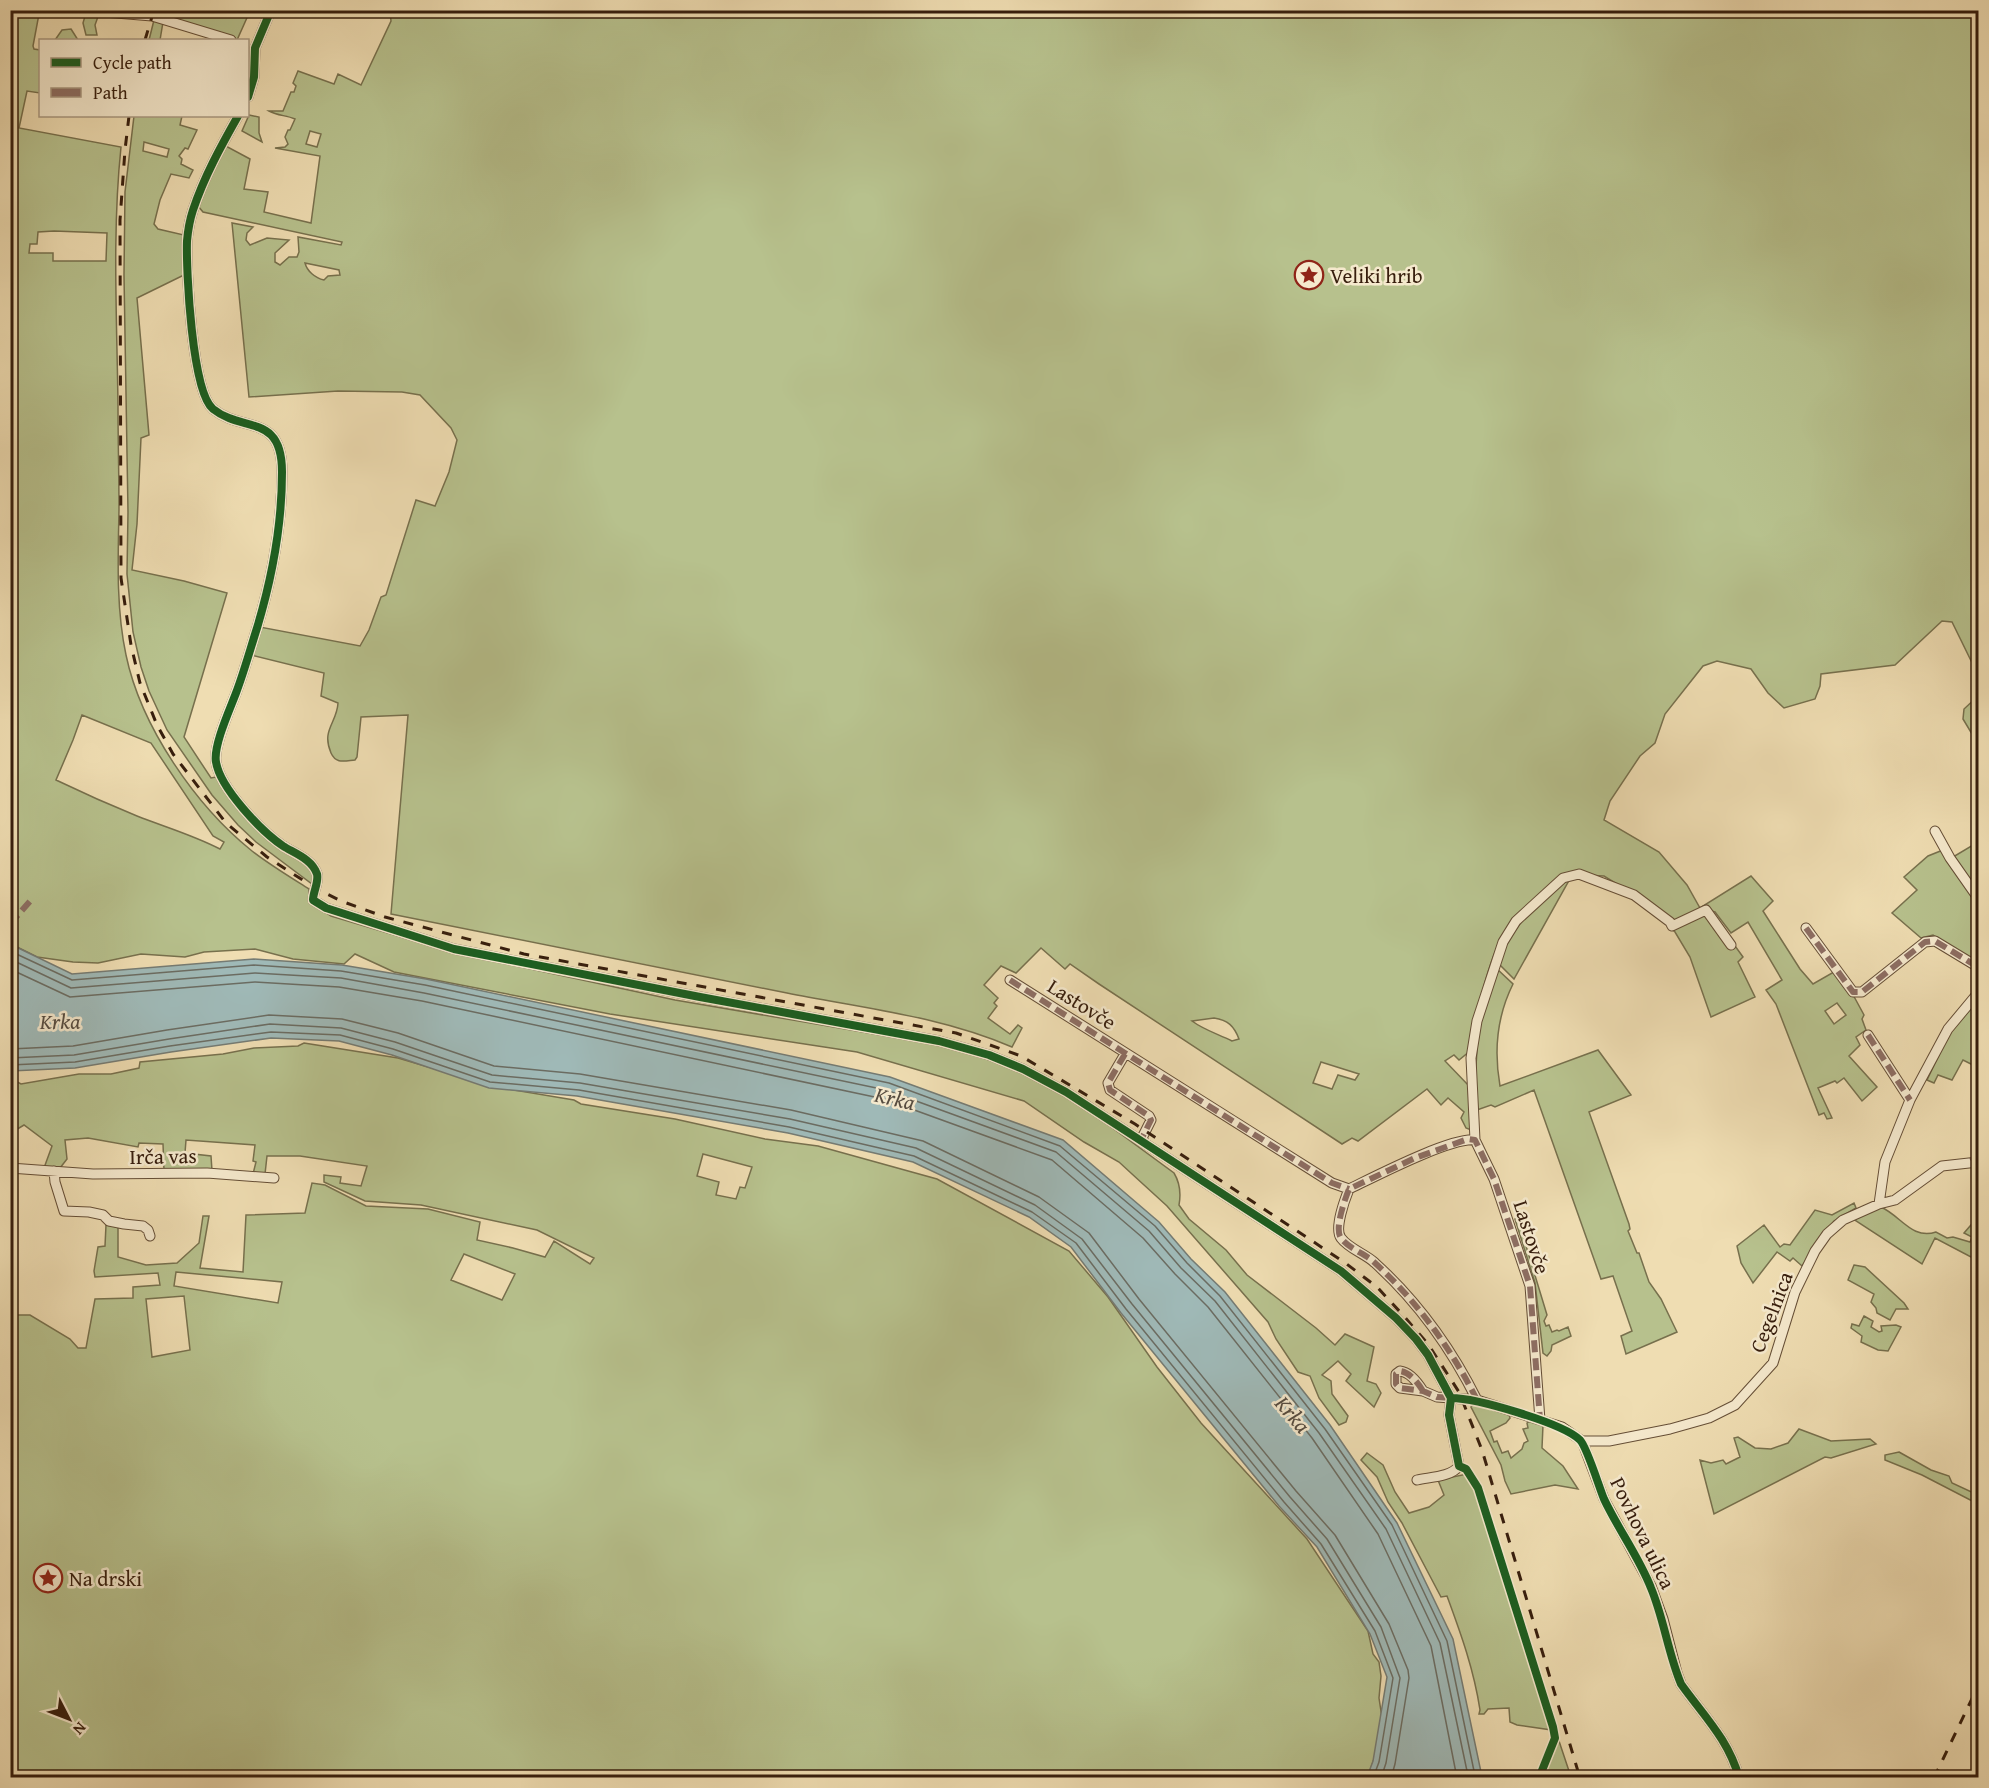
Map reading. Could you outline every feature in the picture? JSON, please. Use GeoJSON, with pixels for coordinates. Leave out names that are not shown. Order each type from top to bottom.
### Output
{"type":"FeatureCollection","features":[{"type":"Feature","properties":{"kind":"street"},"geometry":{"type":"LineString","coordinates":[[249,94],[254,77],[251,47],[271,10]]}},
{"type":"Feature","properties":{"kind":"street"},"geometry":{"type":"LineString","coordinates":[[104,12],[152,16],[228,39]]}},
{"type":"Feature","properties":{"kind":"street"},"geometry":{"type":"LineString","coordinates":[[237,117],[205,179],[193,210],[187,240],[195,358],[204,394],[213,409],[272,436],[282,458],[281,494],[267,592],[237,691],[225,722],[216,762],[229,790],[244,810],[281,844],[307,860],[314,868],[317,878],[313,900],[326,908],[454,949],[939,1041],[989,1055],[1023,1069],[1066,1092],[1341,1271],[1396,1318],[1428,1355],[1451,1398],[1449,1415],[1459,1466],[1456,1470],[1417,1480]]}},
{"type":"Feature","properties":{"kind":"street"},"geometry":{"type":"LineString","coordinates":[[1935,831],[1950,858],[1978,898]]}},
{"type":"Feature","properties":{"kind":"street"},"geometry":{"type":"LineString","coordinates":[[1477,1400],[1435,1329],[1375,1263],[1341,1238],[1340,1223],[1349,1189],[1415,1158],[1461,1141],[1475,1140],[1471,1058],[1477,1021],[1495,964],[1503,942],[1516,921],[1563,878],[1579,874],[1634,895],[1672,926],[1707,910],[1731,945]]}},
{"type":"Feature","properties":{"kind":"street"},"geometry":{"type":"LineString","coordinates":[[1806,928],[1853,992],[1862,992],[1925,942],[1935,941],[1978,967]]}},
{"type":"Feature","properties":{"kind":"street","name":"Lastovče"},"geometry":{"type":"LineString","coordinates":[[1010,980],[1332,1183],[1349,1189]]}},
{"type":"Feature","properties":{"kind":"street"},"geometry":{"type":"LineString","coordinates":[[1879,1204],[1885,1162],[1910,1100],[1948,1029],[1978,993]]}},
{"type":"Feature","properties":{"kind":"street"},"geometry":{"type":"LineString","coordinates":[[1868,1035],[1910,1100]]}},
{"type":"Feature","properties":{"kind":"street"},"geometry":{"type":"LineString","coordinates":[[1125,1054],[1108,1083],[1110,1090],[1149,1116],[1150,1120],[1143,1142]]}},
{"type":"Feature","properties":{"kind":"street","name":"Lastovče"},"geometry":{"type":"LineString","coordinates":[[1475,1140],[1494,1179],[1530,1286],[1540,1420]]}},
{"type":"Feature","properties":{"kind":"street","name":"Cegelnica"},"geometry":{"type":"LineString","coordinates":[[1582,1441],[1609,1441],[1670,1429],[1709,1418],[1735,1405],[1773,1363],[1795,1292],[1815,1251],[1827,1234],[1843,1220],[1879,1204],[1895,1200],[1942,1166],[1976,1160]]}},
{"type":"Feature","properties":{"kind":"street","name":"Irča vas"},"geometry":{"type":"LineString","coordinates":[[10,1168],[93,1174],[207,1173],[274,1178]]}},
{"type":"Feature","properties":{"kind":"street"},"geometry":{"type":"LineString","coordinates":[[54,1171],[64,1211],[89,1212],[103,1215],[110,1221],[143,1226],[148,1230],[150,1236]]}},
{"type":"Feature","properties":{"kind":"street"},"geometry":{"type":"LineString","coordinates":[[1423,1391],[1437,1397],[1477,1400],[1562,1427],[1582,1441]]}},
{"type":"Feature","properties":{"kind":"street","name":"Povhova ulica"},"geometry":{"type":"LineString","coordinates":[[1582,1441],[1604,1498],[1651,1586],[1681,1684],[1725,1742],[1738,1778]]}},
{"type":"Feature","properties":{"kind":"green space"},"geometry":{"type":"Polygon","coordinates":[[[159,10],[250,11],[237,39],[158,13],[159,10]]]}},
{"type":"Feature","properties":{"kind":"green space"},"geometry":{"type":"Polygon","coordinates":[[[10,11],[34,11],[39,14],[33,46],[34,49],[39,50],[39,93],[27,91],[19,128],[121,147],[116,276],[118,583],[126,655],[133,682],[158,737],[191,788],[231,833],[252,851],[309,889],[309,901],[331,916],[452,952],[675,1000],[922,1042],[959,1050],[1023,1071],[1088,1110],[1174,1173],[1180,1189],[1179,1205],[1189,1219],[1226,1250],[1247,1275],[1335,1345],[1345,1334],[1374,1347],[1367,1381],[1376,1384],[1381,1393],[1374,1407],[1346,1381],[1351,1374],[1338,1361],[1322,1375],[1331,1381],[1332,1394],[1348,1416],[1346,1422],[1339,1425],[1319,1398],[1310,1376],[1298,1372],[1276,1339],[1268,1322],[1167,1206],[1119,1162],[1084,1142],[1024,1101],[857,1052],[610,1014],[394,972],[355,954],[344,964],[293,959],[255,949],[204,952],[185,957],[141,954],[98,963],[37,957],[11,944],[10,652],[17,573],[10,494],[10,11]],[[38,232],[37,244],[30,244],[29,253],[53,253],[53,261],[106,261],[107,233],[38,232]],[[82,715],[56,780],[96,799],[220,849],[224,842],[213,836],[151,743],[82,715]]]}},
{"type":"Feature","properties":{"kind":"green space"},"geometry":{"type":"Polygon","coordinates":[[[69,11],[100,11],[95,25],[97,35],[86,35],[83,23],[86,13],[69,11]]]}},
{"type":"Feature","properties":{"kind":"green space"},"geometry":{"type":"Polygon","coordinates":[[[390,11],[1978,11],[1978,675],[1952,622],[1942,621],[1895,665],[1821,674],[1820,686],[1815,699],[1784,708],[1768,693],[1751,669],[1717,661],[1703,666],[1665,714],[1655,743],[1640,756],[1610,801],[1604,820],[1659,852],[1687,885],[1701,913],[1711,915],[1719,925],[1716,929],[1721,935],[1725,932],[1743,957],[1738,962],[1755,997],[1711,1017],[1690,957],[1675,932],[1645,901],[1604,876],[1571,877],[1514,979],[1498,963],[1504,949],[1517,927],[1562,882],[1558,878],[1522,911],[1503,935],[1484,984],[1470,1051],[1459,1060],[1454,1055],[1445,1061],[1470,1087],[1471,1130],[1466,1128],[1461,1118],[1464,1112],[1448,1098],[1441,1105],[1427,1089],[1358,1141],[1352,1138],[1342,1144],[1070,964],[1065,969],[1041,948],[1016,973],[1001,966],[984,985],[998,998],[994,1003],[997,1006],[988,1018],[1010,1034],[1018,1025],[1022,1028],[1012,1047],[985,1036],[901,1014],[391,914],[408,715],[361,717],[357,757],[355,760],[344,761],[335,759],[328,745],[328,738],[338,703],[321,696],[324,673],[251,655],[260,627],[360,646],[369,630],[381,597],[386,595],[416,500],[435,506],[449,472],[457,440],[451,428],[420,395],[402,392],[338,391],[249,397],[232,223],[253,227],[247,233],[246,240],[250,245],[267,238],[289,240],[275,253],[275,262],[280,265],[289,257],[297,257],[298,237],[341,245],[342,242],[203,212],[198,206],[224,145],[250,159],[244,189],[268,192],[264,212],[311,223],[320,156],[275,148],[285,147],[288,144],[285,137],[295,119],[269,111],[283,111],[291,92],[294,92],[296,86],[293,83],[298,71],[334,84],[338,74],[361,85],[391,21],[390,11]],[[310,131],[306,144],[317,147],[321,134],[310,131]],[[305,263],[315,276],[324,280],[328,276],[340,275],[339,270],[305,263]],[[1214,1018],[1192,1021],[1232,1041],[1239,1039],[1233,1027],[1223,1020],[1214,1018]],[[1321,1062],[1313,1083],[1332,1089],[1338,1075],[1355,1080],[1359,1074],[1321,1062]]]}},
{"type":"Feature","properties":{"kind":"green space"},"geometry":{"type":"Polygon","coordinates":[[[154,20],[163,22],[160,39],[149,39],[154,20]]]}},
{"type":"Feature","properties":{"kind":"green space"},"geometry":{"type":"Polygon","coordinates":[[[71,29],[77,39],[56,39],[62,30],[71,29]]]}},
{"type":"Feature","properties":{"kind":"green space"},"geometry":{"type":"Polygon","coordinates":[[[249,115],[259,117],[259,133],[262,142],[242,131],[249,115]]]}},
{"type":"Feature","properties":{"kind":"green space"},"geometry":{"type":"Polygon","coordinates":[[[134,117],[182,117],[180,125],[197,130],[188,149],[185,148],[179,156],[182,159],[181,164],[193,170],[189,178],[171,174],[160,200],[154,224],[158,229],[184,235],[186,274],[137,298],[149,435],[141,438],[137,524],[132,570],[227,593],[184,737],[211,778],[216,777],[228,795],[312,871],[314,879],[312,884],[256,842],[212,795],[167,730],[141,667],[133,632],[127,574],[125,192],[134,117]],[[144,142],[143,151],[167,157],[169,149],[144,142]]]}},
{"type":"Feature","properties":{"kind":"green space"},"geometry":{"type":"Polygon","coordinates":[[[1978,696],[1978,744],[1963,719],[1964,709],[1978,696]]]}},
{"type":"Feature","properties":{"kind":"green space"},"geometry":{"type":"Polygon","coordinates":[[[1978,842],[1978,881],[1973,884],[1953,857],[1978,842]]]}},
{"type":"Feature","properties":{"kind":"green space"},"geometry":{"type":"Polygon","coordinates":[[[1943,850],[1978,902],[1978,963],[1933,935],[1921,938],[1892,913],[1917,890],[1904,877],[1928,856],[1943,850]]]}},
{"type":"Feature","properties":{"kind":"green space"},"geometry":{"type":"Polygon","coordinates":[[[1751,876],[1773,901],[1763,911],[1800,969],[1813,984],[1839,969],[1864,1015],[1862,1019],[1866,1030],[1856,1037],[1860,1045],[1849,1056],[1877,1087],[1862,1101],[1844,1078],[1837,1083],[1835,1081],[1818,1088],[1832,1118],[1827,1119],[1824,1113],[1819,1115],[1776,1004],[1766,990],[1782,980],[1748,922],[1731,933],[1715,912],[1700,908],[1751,876]],[[1837,1003],[1825,1011],[1834,1024],[1846,1015],[1837,1003]]]}},
{"type":"Feature","properties":{"kind":"green space"},"geometry":{"type":"Polygon","coordinates":[[[1496,968],[1513,984],[1503,1009],[1498,1034],[1497,1060],[1500,1086],[1598,1050],[1631,1095],[1589,1112],[1629,1224],[1628,1231],[1649,1282],[1661,1299],[1677,1332],[1626,1354],[1621,1336],[1632,1331],[1613,1276],[1601,1279],[1534,1090],[1495,1107],[1491,1105],[1477,1110],[1475,1083],[1478,1033],[1496,968]]]}},
{"type":"Feature","properties":{"kind":"green space"},"geometry":{"type":"Polygon","coordinates":[[[1974,1004],[1978,1008],[1977,1061],[1973,1065],[1963,1060],[1952,1080],[1938,1075],[1934,1083],[1927,1080],[1949,1034],[1974,1004]]]}},
{"type":"Feature","properties":{"kind":"green space"},"geometry":{"type":"Polygon","coordinates":[[[304,1043],[398,1058],[496,1087],[675,1119],[765,1139],[818,1146],[937,1179],[1069,1251],[1108,1297],[1157,1367],[1201,1423],[1307,1539],[1368,1631],[1373,1654],[1379,1662],[1381,1676],[1379,1698],[1382,1735],[1368,1777],[11,1777],[11,1315],[30,1315],[70,1339],[78,1348],[86,1348],[95,1299],[133,1298],[133,1287],[160,1285],[158,1273],[95,1277],[98,1247],[105,1246],[106,1225],[118,1227],[118,1257],[146,1265],[177,1263],[199,1243],[203,1216],[209,1216],[200,1268],[243,1272],[246,1215],[305,1213],[312,1183],[325,1185],[366,1206],[428,1209],[480,1222],[477,1240],[545,1257],[554,1241],[590,1264],[594,1258],[537,1230],[421,1205],[365,1201],[324,1182],[324,1175],[341,1177],[340,1183],[361,1186],[367,1166],[300,1156],[267,1156],[265,1174],[253,1174],[256,1162],[253,1161],[255,1145],[186,1140],[185,1153],[211,1156],[212,1171],[164,1170],[163,1144],[139,1143],[138,1147],[88,1138],[65,1140],[67,1159],[60,1168],[44,1168],[52,1146],[24,1125],[11,1133],[10,1078],[21,1084],[79,1074],[111,1074],[139,1068],[140,1062],[223,1054],[254,1048],[298,1046],[304,1043]],[[703,1154],[697,1176],[719,1182],[716,1195],[736,1199],[740,1187],[745,1188],[752,1167],[703,1154]],[[464,1254],[451,1280],[502,1300],[515,1274],[464,1254]],[[176,1272],[174,1286],[278,1303],[282,1282],[176,1272]],[[184,1296],[146,1299],[152,1357],[190,1350],[184,1296]]]}},
{"type":"Feature","properties":{"kind":"green space"},"geometry":{"type":"Polygon","coordinates":[[[1978,1201],[1978,1245],[1971,1257],[1935,1238],[1922,1264],[1853,1219],[1881,1207],[1920,1233],[1936,1232],[1947,1238],[1953,1237],[1970,1242],[1972,1237],[1964,1233],[1976,1223],[1973,1214],[1978,1201]]]}},
{"type":"Feature","properties":{"kind":"green space"},"geometry":{"type":"Polygon","coordinates":[[[1854,1203],[1856,1208],[1834,1221],[1802,1266],[1793,1258],[1790,1261],[1777,1252],[1753,1283],[1741,1263],[1737,1246],[1764,1225],[1780,1247],[1784,1244],[1790,1245],[1815,1210],[1832,1215],[1854,1203]]]}},
{"type":"Feature","properties":{"kind":"green space"},"geometry":{"type":"Polygon","coordinates":[[[1517,1216],[1547,1315],[1544,1321],[1546,1326],[1549,1325],[1552,1332],[1568,1327],[1571,1336],[1552,1345],[1547,1356],[1543,1353],[1535,1283],[1515,1219],[1517,1216]]]}},
{"type":"Feature","properties":{"kind":"green space"},"geometry":{"type":"Polygon","coordinates":[[[1854,1265],[1865,1267],[1908,1309],[1896,1309],[1890,1320],[1877,1313],[1871,1302],[1874,1294],[1848,1280],[1854,1265]]]}},
{"type":"Feature","properties":{"kind":"green space"},"geometry":{"type":"Polygon","coordinates":[[[1864,1316],[1873,1321],[1871,1327],[1879,1332],[1882,1331],[1881,1326],[1901,1327],[1888,1351],[1878,1350],[1861,1342],[1862,1336],[1851,1328],[1852,1324],[1859,1326],[1864,1316]]]}},
{"type":"Feature","properties":{"kind":"green space"},"geometry":{"type":"Polygon","coordinates":[[[1474,1403],[1509,1415],[1510,1418],[1506,1423],[1490,1431],[1502,1453],[1508,1451],[1511,1458],[1528,1441],[1523,1429],[1528,1428],[1527,1423],[1530,1421],[1543,1425],[1542,1448],[1563,1466],[1578,1489],[1555,1485],[1511,1494],[1501,1465],[1471,1407],[1474,1403]]]}},
{"type":"Feature","properties":{"kind":"green space"},"geometry":{"type":"Polygon","coordinates":[[[1799,1429],[1831,1441],[1870,1439],[1876,1444],[1831,1458],[1825,1457],[1714,1514],[1700,1460],[1711,1463],[1723,1460],[1726,1464],[1740,1457],[1734,1438],[1738,1437],[1755,1448],[1771,1449],[1788,1443],[1799,1429]]]}},
{"type":"Feature","properties":{"kind":"green space"},"geometry":{"type":"Polygon","coordinates":[[[1899,1452],[1931,1470],[1949,1476],[1952,1483],[1978,1495],[1978,1504],[1922,1475],[1885,1460],[1885,1455],[1899,1452]]]}},
{"type":"Feature","properties":{"kind":"green space"},"geometry":{"type":"Polygon","coordinates":[[[1367,1453],[1383,1465],[1395,1492],[1409,1513],[1429,1507],[1444,1495],[1438,1480],[1467,1474],[1475,1488],[1552,1730],[1510,1722],[1509,1708],[1488,1709],[1484,1714],[1479,1714],[1471,1666],[1447,1596],[1441,1597],[1402,1523],[1388,1502],[1377,1477],[1361,1460],[1367,1453]]]}},
{"type":"Feature","properties":{"kind":"green space"},"geometry":{"type":"Polygon","coordinates":[[[1558,1738],[1571,1777],[1540,1777],[1541,1774],[1558,1738]]]}},
{"type":"Feature","properties":{"kind":"water","name":"Krka"},"geometry":{"type":"Polygon","coordinates":[[[10,944],[72,974],[254,959],[342,965],[426,979],[890,1077],[1063,1140],[1159,1222],[1191,1259],[1225,1292],[1330,1425],[1397,1523],[1453,1639],[1481,1772],[1480,1777],[1367,1777],[1373,1761],[1387,1677],[1370,1634],[1317,1547],[1279,1506],[1121,1313],[1071,1247],[1029,1217],[913,1162],[788,1133],[577,1096],[489,1088],[392,1055],[339,1041],[271,1038],[75,1068],[11,1071],[10,944]]]}},
{"type":"Feature","properties":{"kind":"railway"},"geometry":{"type":"LineString","coordinates":[[145,39],[154,10]]}},
{"type":"Feature","properties":{"kind":"railway"},"geometry":{"type":"LineString","coordinates":[[129,117],[120,220],[121,578],[131,645],[140,683],[157,725],[173,754],[226,823],[267,857],[315,888],[341,901],[385,917],[524,954],[956,1033],[1021,1056],[1135,1124],[1344,1262],[1377,1287],[1402,1314],[1428,1344],[1459,1392],[1482,1450],[1580,1778]]}},
{"type":"Feature","properties":{"kind":"railway"},"geometry":{"type":"LineString","coordinates":[[1934,1778],[1978,1686]]}},
{"type":"Feature","properties":{"kind":"marked path"},"geometry":{"type":"LineString","coordinates":[[10,924],[31,900]]}},
{"type":"Feature","properties":{"kind":"marked path"},"geometry":{"type":"LineString","coordinates":[[1806,928],[1853,992],[1862,992],[1925,942],[1935,941],[1978,967]]}},
{"type":"Feature","properties":{"kind":"marked path"},"geometry":{"type":"LineString","coordinates":[[1010,980],[1332,1183],[1349,1189]]}},
{"type":"Feature","properties":{"kind":"marked path"},"geometry":{"type":"LineString","coordinates":[[1868,1035],[1910,1100]]}},
{"type":"Feature","properties":{"kind":"marked path"},"geometry":{"type":"LineString","coordinates":[[1125,1054],[1108,1083],[1110,1090],[1149,1116],[1151,1120],[1143,1136],[1143,1142]]}},
{"type":"Feature","properties":{"kind":"marked path"},"geometry":{"type":"LineString","coordinates":[[1477,1400],[1445,1345],[1405,1293],[1375,1263],[1344,1242],[1339,1234],[1341,1214],[1349,1189],[1415,1158],[1468,1139],[1475,1140],[1494,1179],[1530,1286],[1540,1420],[1537,1419]]}},
{"type":"Feature","properties":{"kind":"marked path"},"geometry":{"type":"LineString","coordinates":[[1971,1161],[1978,1156]]}},
{"type":"Feature","properties":{"kind":"marked path"},"geometry":{"type":"LineString","coordinates":[[1423,1391],[1407,1373],[1400,1371],[1396,1374],[1396,1384],[1400,1388],[1423,1391],[1437,1397],[1453,1398]]}},
{"type":"Feature","properties":{"kind":"cycle path"},"geometry":{"type":"LineString","coordinates":[[249,94],[254,77],[255,48],[271,10]]}},
{"type":"Feature","properties":{"kind":"cycle path"},"geometry":{"type":"LineString","coordinates":[[237,117],[197,198],[190,221],[187,256],[195,356],[206,398],[213,409],[236,421],[259,427],[268,432],[275,441],[280,453],[282,492],[275,551],[267,590],[244,669],[219,737],[216,762],[225,784],[253,820],[283,846],[307,860],[315,869],[317,884],[313,900],[326,908],[454,949],[939,1041],[989,1055],[1023,1069],[1066,1092],[1341,1271],[1396,1318],[1416,1339],[1428,1355],[1451,1398]]}},
{"type":"Feature","properties":{"kind":"cycle path"},"geometry":{"type":"LineString","coordinates":[[1451,1398],[1479,1402],[1538,1419],[1571,1433],[1580,1440],[1604,1499],[1641,1565],[1651,1588],[1681,1684],[1722,1740],[1735,1764],[1739,1778]]}},
{"type":"Feature","properties":{"kind":"cycle path"},"geometry":{"type":"LineString","coordinates":[[1451,1398],[1449,1415],[1459,1466],[1466,1469],[1478,1488],[1553,1727],[1555,1738],[1539,1778]]}},
{"type":"Feature","properties":{"kind":"place","name":"Veliki hrib"},"geometry":{"type":"Point","coordinates":[1309,275]}},
{"type":"Feature","properties":{"kind":"place","name":"Na drski"},"geometry":{"type":"Point","coordinates":[48,1578]}}]}
